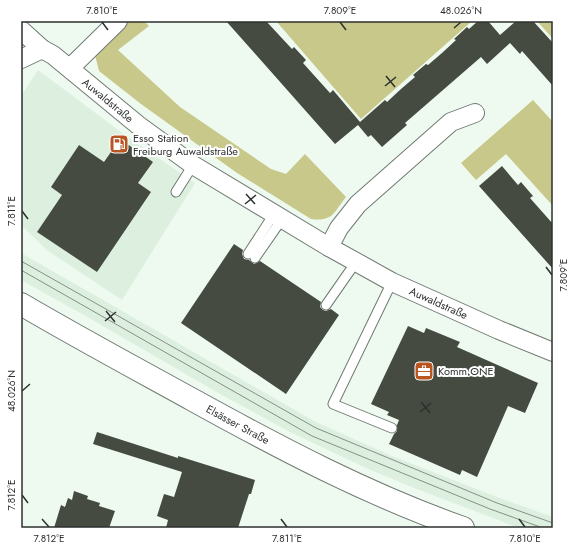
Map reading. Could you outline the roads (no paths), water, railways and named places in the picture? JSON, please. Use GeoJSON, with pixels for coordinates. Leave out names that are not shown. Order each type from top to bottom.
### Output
{"type":"FeatureCollection","features":[{"type":"Feature","properties":{"kind":"main road","name":"Elsässer Straße"},"geometry":{"type":"LineString","coordinates":[[21,304],[316,466],[364,488],[463,528]]}},
{"type":"Feature","properties":{"kind":"street"},"geometry":{"type":"LineString","coordinates":[[70,68],[118,21]]}},
{"type":"Feature","properties":{"kind":"street","name":"Auwaldstraße"},"geometry":{"type":"LineString","coordinates":[[21,30],[42,49],[53,55],[70,68],[138,125],[193,165],[329,247],[392,282],[553,352]]}},
{"type":"Feature","properties":{"kind":"street"},"geometry":{"type":"LineString","coordinates":[[21,59],[42,49]]}},
{"type":"Feature","properties":{"kind":"street"},"geometry":{"type":"LineString","coordinates":[[329,247],[339,228],[358,204],[451,122],[475,113]]}},
{"type":"Feature","properties":{"kind":"lane"},"geometry":{"type":"LineString","coordinates":[[176,192],[193,165]]}},
{"type":"Feature","properties":{"kind":"lane"},"geometry":{"type":"LineString","coordinates":[[252,256],[278,216]]}},
{"type":"Feature","properties":{"kind":"lane"},"geometry":{"type":"LineString","coordinates":[[326,305],[356,262]]}},
{"type":"Feature","properties":{"kind":"lane"},"geometry":{"type":"LineString","coordinates":[[392,282],[333,404],[392,428]]}},
{"type":"Feature","properties":{"kind":"tram line"},"geometry":{"type":"LineString","coordinates":[[21,261],[316,428],[497,503],[553,523]]}},
{"type":"Feature","properties":{"kind":"tram line"},"geometry":{"type":"LineString","coordinates":[[21,270],[312,436],[490,509],[543,528]]}},
{"type":"Feature","properties":{"kind":"place","name":"Esso Station Freiburg Auwaldstraße"},"geometry":{"type":"Point","coordinates":[119,144]}},
{"type":"Feature","properties":{"kind":"place","name":"Komm.ONE"},"geometry":{"type":"Point","coordinates":[424,371]}}]}
